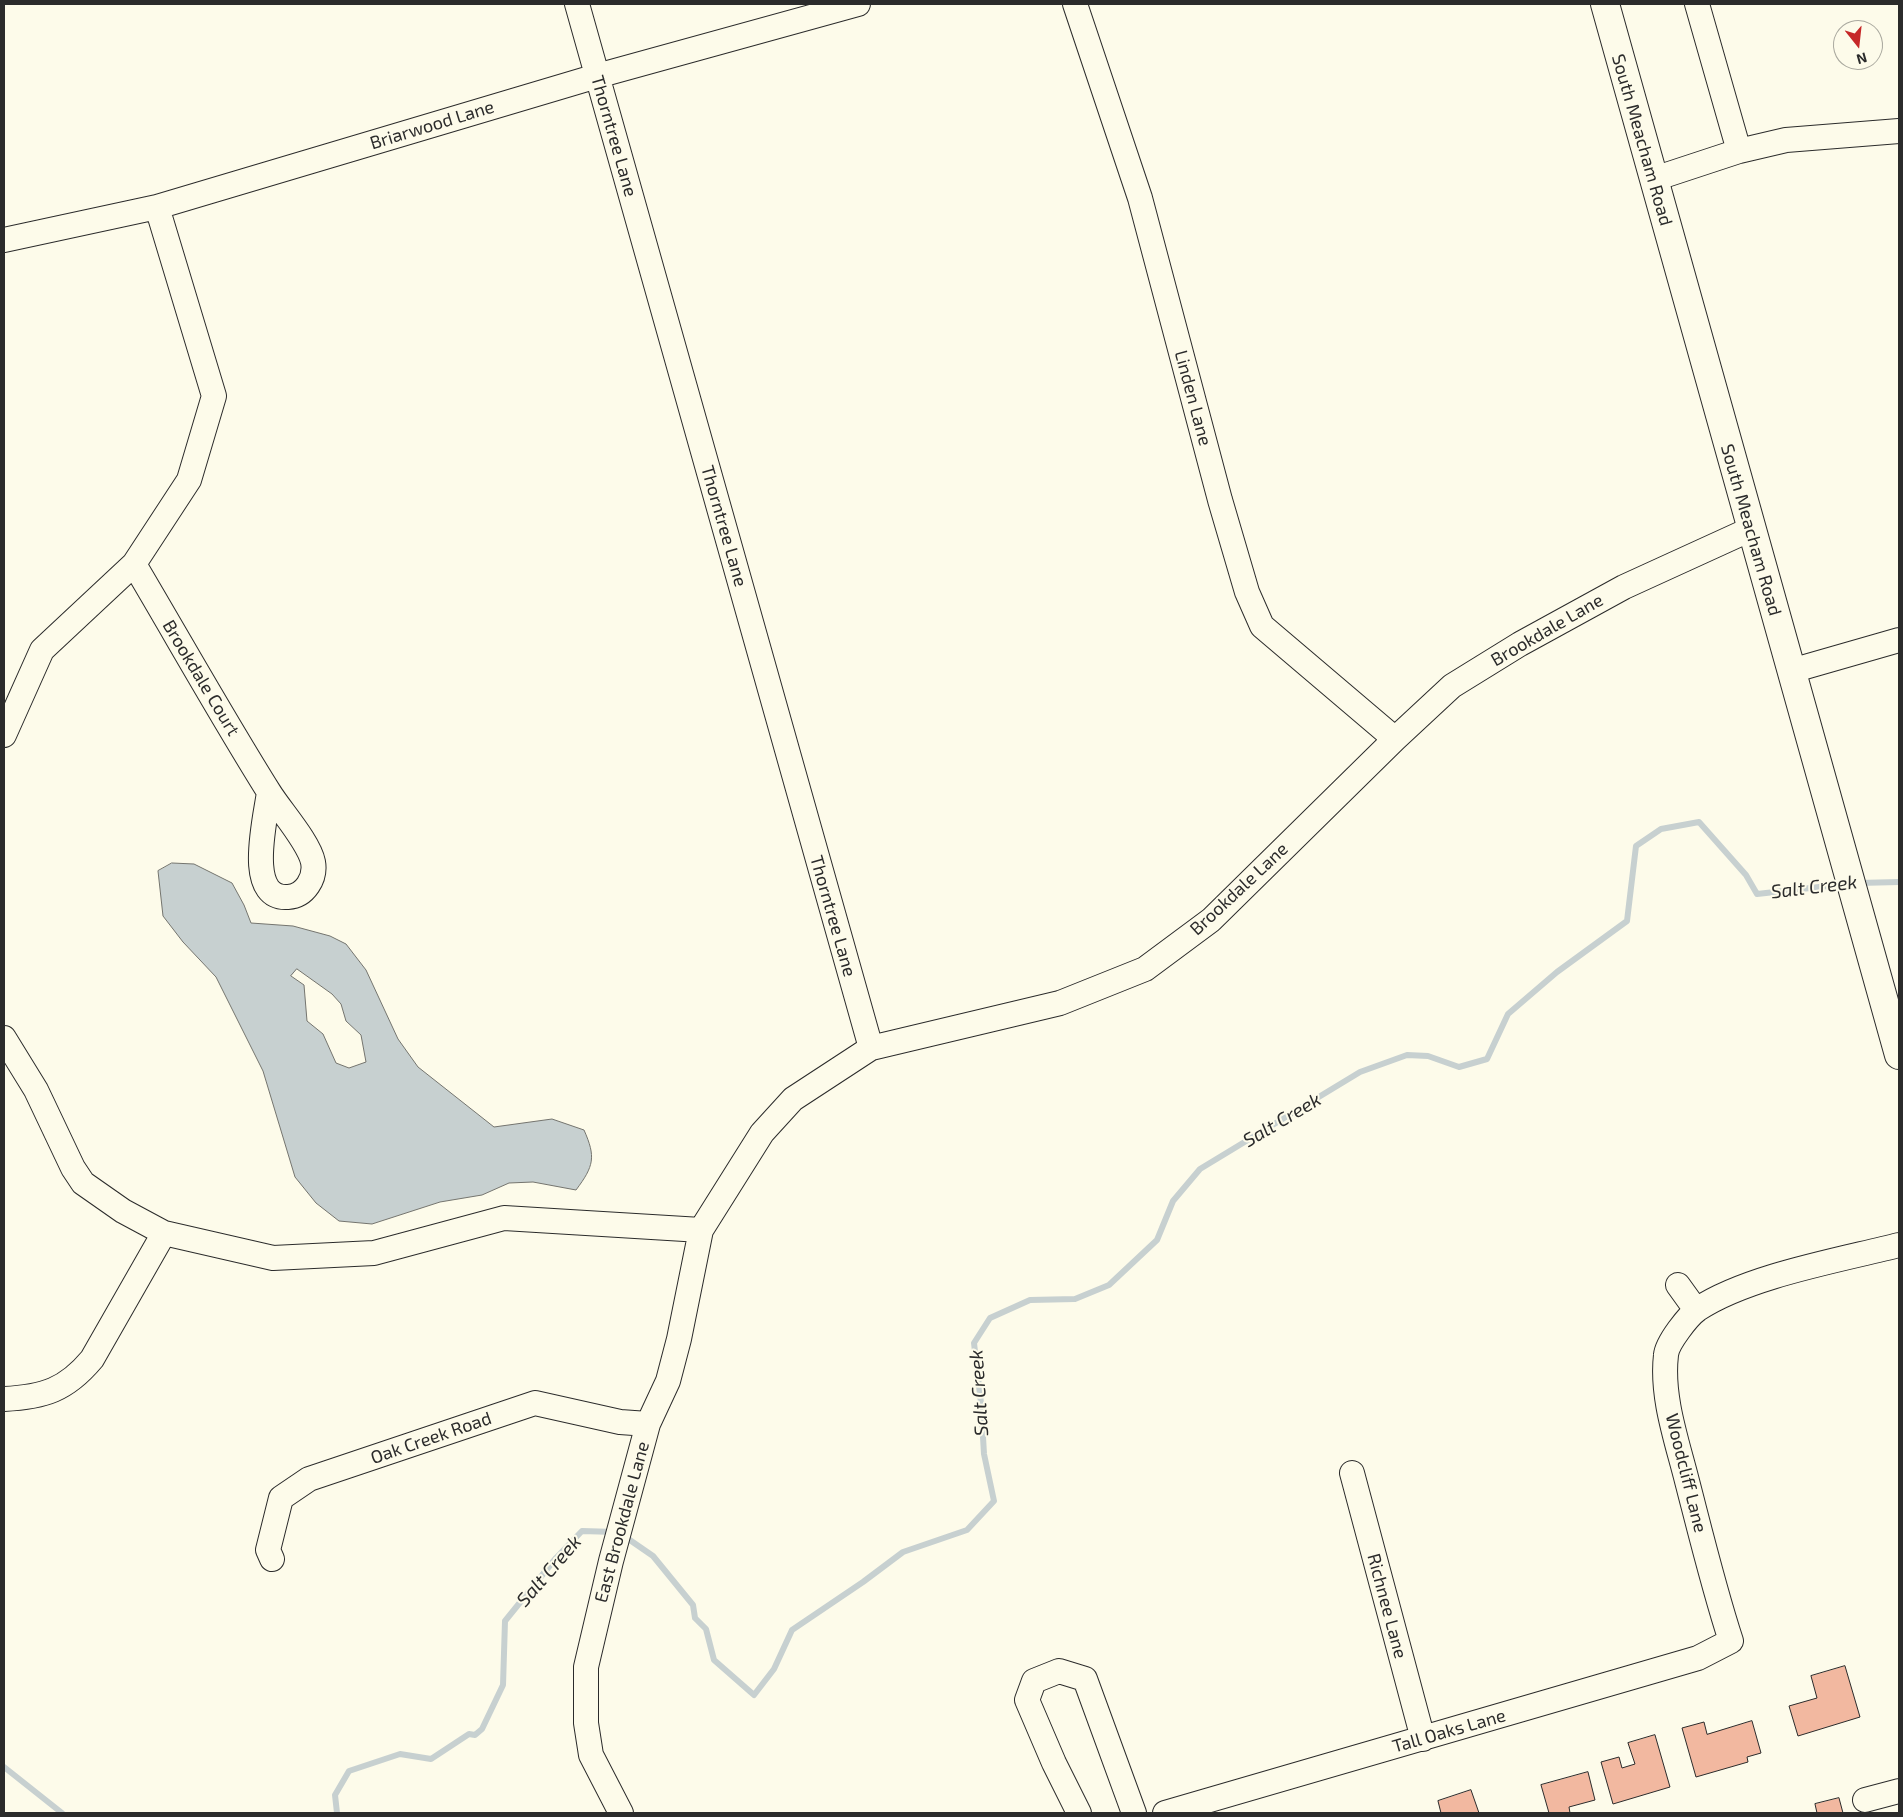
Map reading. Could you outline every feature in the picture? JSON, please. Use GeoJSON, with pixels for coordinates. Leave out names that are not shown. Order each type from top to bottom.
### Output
{"type":"FeatureCollection","features":[{"type":"Feature","properties":{"kind":"main road","name":"South Meacham Road"},"geometry":{"type":"LineString","coordinates":[[1604,4],[1899,1055]]}},
{"type":"Feature","properties":{"kind":"street","name":"Thorntree Lane"},"geometry":{"type":"LineString","coordinates":[[577,4],[871,1048]]}},
{"type":"Feature","properties":{"kind":"street","name":"Briarwood Lane"},"geometry":{"type":"LineString","coordinates":[[4,240],[157,207],[597,76],[858,4]]}},
{"type":"Feature","properties":{"kind":"street","name":"Linden Lane"},"geometry":{"type":"LineString","coordinates":[[1075,4],[1140,198],[1220,500],[1247,592],[1262,626],[1395,739]]}},
{"type":"Feature","properties":{"kind":"street"},"geometry":{"type":"LineString","coordinates":[[1697,4],[1739,151]]}},
{"type":"Feature","properties":{"kind":"street"},"geometry":{"type":"LineString","coordinates":[[1654,179],[1739,151],[1786,140],[1899,131]]}},
{"type":"Feature","properties":{"kind":"street"},"geometry":{"type":"LineString","coordinates":[[4,735],[42,650],[134,564],[189,480],[214,396],[157,207]]}},
{"type":"Feature","properties":{"kind":"street","name":"Brookdale Lane"},"geometry":{"type":"LineString","coordinates":[[701,1230],[762,1132],[793,1100],[871,1048],[1060,1003],[1145,969],[1211,920],[1395,739],[1452,686],[1520,644],[1624,587],[1751,529]]}},
{"type":"Feature","properties":{"kind":"street","name":"Brookdale Court"},"geometry":{"type":"LineString","coordinates":[[134,564],[269,792]]}},
{"type":"Feature","properties":{"kind":"street"},"geometry":{"type":"LineString","coordinates":[[1791,671],[1899,640]]}},
{"type":"Feature","properties":{"kind":"street"},"geometry":{"type":"LineString","coordinates":[[4,1038],[36,1090],[73,1168],[83,1183],[123,1211],[164,1233],[273,1258],[374,1253],[504,1218],[701,1230]]}},
{"type":"Feature","properties":{"kind":"street","name":"East Brookdale Lane"},"geometry":{"type":"LineString","coordinates":[[621,1813],[591,1755],[586,1723],[586,1667],[611,1561],[648,1424],[670,1373],[701,1230]]}},
{"type":"Feature","properties":{"kind":"street"},"geometry":{"type":"LineString","coordinates":[[4,1399],[27,1397],[57,1389],[80,1373],[92,1359],[164,1233]]}},
{"type":"Feature","properties":{"kind":"street","name":"Woodcliff Lane"},"geometry":{"type":"LineString","coordinates":[[1731,1641],[1716,1596],[1680,1454],[1665,1383],[1666,1352],[1679,1330],[1696,1310],[1721,1297],[1776,1277],[1899,1245]]}},
{"type":"Feature","properties":{"kind":"street"},"geometry":{"type":"LineString","coordinates":[[1678,1285],[1696,1310]]}},
{"type":"Feature","properties":{"kind":"street","name":"Oak Creek Road"},"geometry":{"type":"LineString","coordinates":[[272,1559],[268,1550],[280,1498],[309,1479],[535,1403],[620,1422],[648,1424]]}},
{"type":"Feature","properties":{"kind":"street","name":"Richnee Lane"},"geometry":{"type":"LineString","coordinates":[[1352,1473],[1423,1739]]}},
{"type":"Feature","properties":{"kind":"street","name":"Tall Oaks Lane"},"geometry":{"type":"LineString","coordinates":[[1165,1813],[1698,1658],[1731,1641]]}},
{"type":"Feature","properties":{"kind":"street"},"geometry":{"type":"LineString","coordinates":[[1079,1813],[1054,1763],[1027,1700],[1034,1681],[1059,1671],[1085,1679],[1134,1813]]}},
{"type":"Feature","properties":{"kind":"street"},"geometry":{"type":"LineString","coordinates":[[1865,1800],[1899,1791]]}},
{"type":"Feature","properties":{"kind":"shaded area"},"geometry":{"type":"Polygon","coordinates":[[[172,863],[194,864],[232,883],[251,923],[293,926],[330,936],[346,944],[366,970],[398,1039],[418,1067],[494,1127],[552,1119],[584,1130],[590,1147],[591,1161],[587,1174],[576,1190],[533,1182],[509,1183],[482,1195],[440,1202],[372,1224],[339,1221],[316,1203],[295,1177],[263,1071],[216,977],[183,942],[163,916],[158,871],[172,863]],[[297,969],[291,976],[304,985],[307,1021],[323,1034],[336,1063],[349,1068],[366,1062],[361,1035],[346,1021],[341,1004],[332,994],[297,969]]]}},
{"type":"Feature","properties":{"kind":"building"},"geometry":{"type":"Polygon","coordinates":[[[1845,1666],[1860,1717],[1798,1736],[1789,1706],[1817,1698],[1811,1676],[1845,1666]]]}},
{"type":"Feature","properties":{"kind":"building"},"geometry":{"type":"Polygon","coordinates":[[[1752,1721],[1761,1753],[1747,1757],[1748,1762],[1696,1777],[1682,1728],[1704,1722],[1707,1734],[1752,1721]]]}},
{"type":"Feature","properties":{"kind":"building"},"geometry":{"type":"Polygon","coordinates":[[[1655,1735],[1670,1787],[1613,1804],[1601,1762],[1619,1757],[1622,1768],[1635,1764],[1628,1743],[1655,1735]]]}},
{"type":"Feature","properties":{"kind":"building"},"geometry":{"type":"Polygon","coordinates":[[[1588,1772],[1595,1800],[1569,1807],[1570,1813],[1549,1813],[1541,1785],[1588,1772]]]}},
{"type":"Feature","properties":{"kind":"building"},"geometry":{"type":"Polygon","coordinates":[[[1471,1790],[1479,1813],[1441,1813],[1438,1801],[1471,1790]]]}},
{"type":"Feature","properties":{"kind":"building"},"geometry":{"type":"Polygon","coordinates":[[[1839,1798],[1843,1813],[1817,1813],[1815,1804],[1839,1798]]]}},
{"type":"Feature","properties":{"kind":"waterway","name":"Salt Creek"},"geometry":{"type":"LineString","coordinates":[[624,1536],[653,1556],[693,1605],[695,1618],[706,1629],[714,1660],[754,1695],[774,1669],[792,1630],[863,1582],[903,1552],[967,1530],[994,1501],[984,1454],[981,1403],[974,1343],[990,1318],[1030,1300],[1075,1299],[1109,1285],[1157,1240],[1173,1201],[1200,1169],[1360,1072],[1407,1055],[1428,1056],[1459,1067],[1487,1059],[1508,1014],[1557,972],[1627,921],[1636,846],[1661,829],[1699,822],[1746,875],[1757,894],[1846,884]]}},
{"type":"Feature","properties":{"kind":"waterway","name":"Salt Creek"},"geometry":{"type":"LineString","coordinates":[[1858,883],[1899,882]]}},
{"type":"Feature","properties":{"kind":"waterway","name":"Salt Creek"},"geometry":{"type":"LineString","coordinates":[[337,1813],[335,1795],[349,1771],[400,1754],[431,1759],[469,1734],[475,1735],[482,1729],[503,1685],[505,1621],[556,1558],[582,1531],[615,1532]]}},
{"type":"Feature","properties":{"kind":"waterway","name":"Salt Creek"},"geometry":{"type":"LineString","coordinates":[[4,1767],[62,1813]]}}]}
